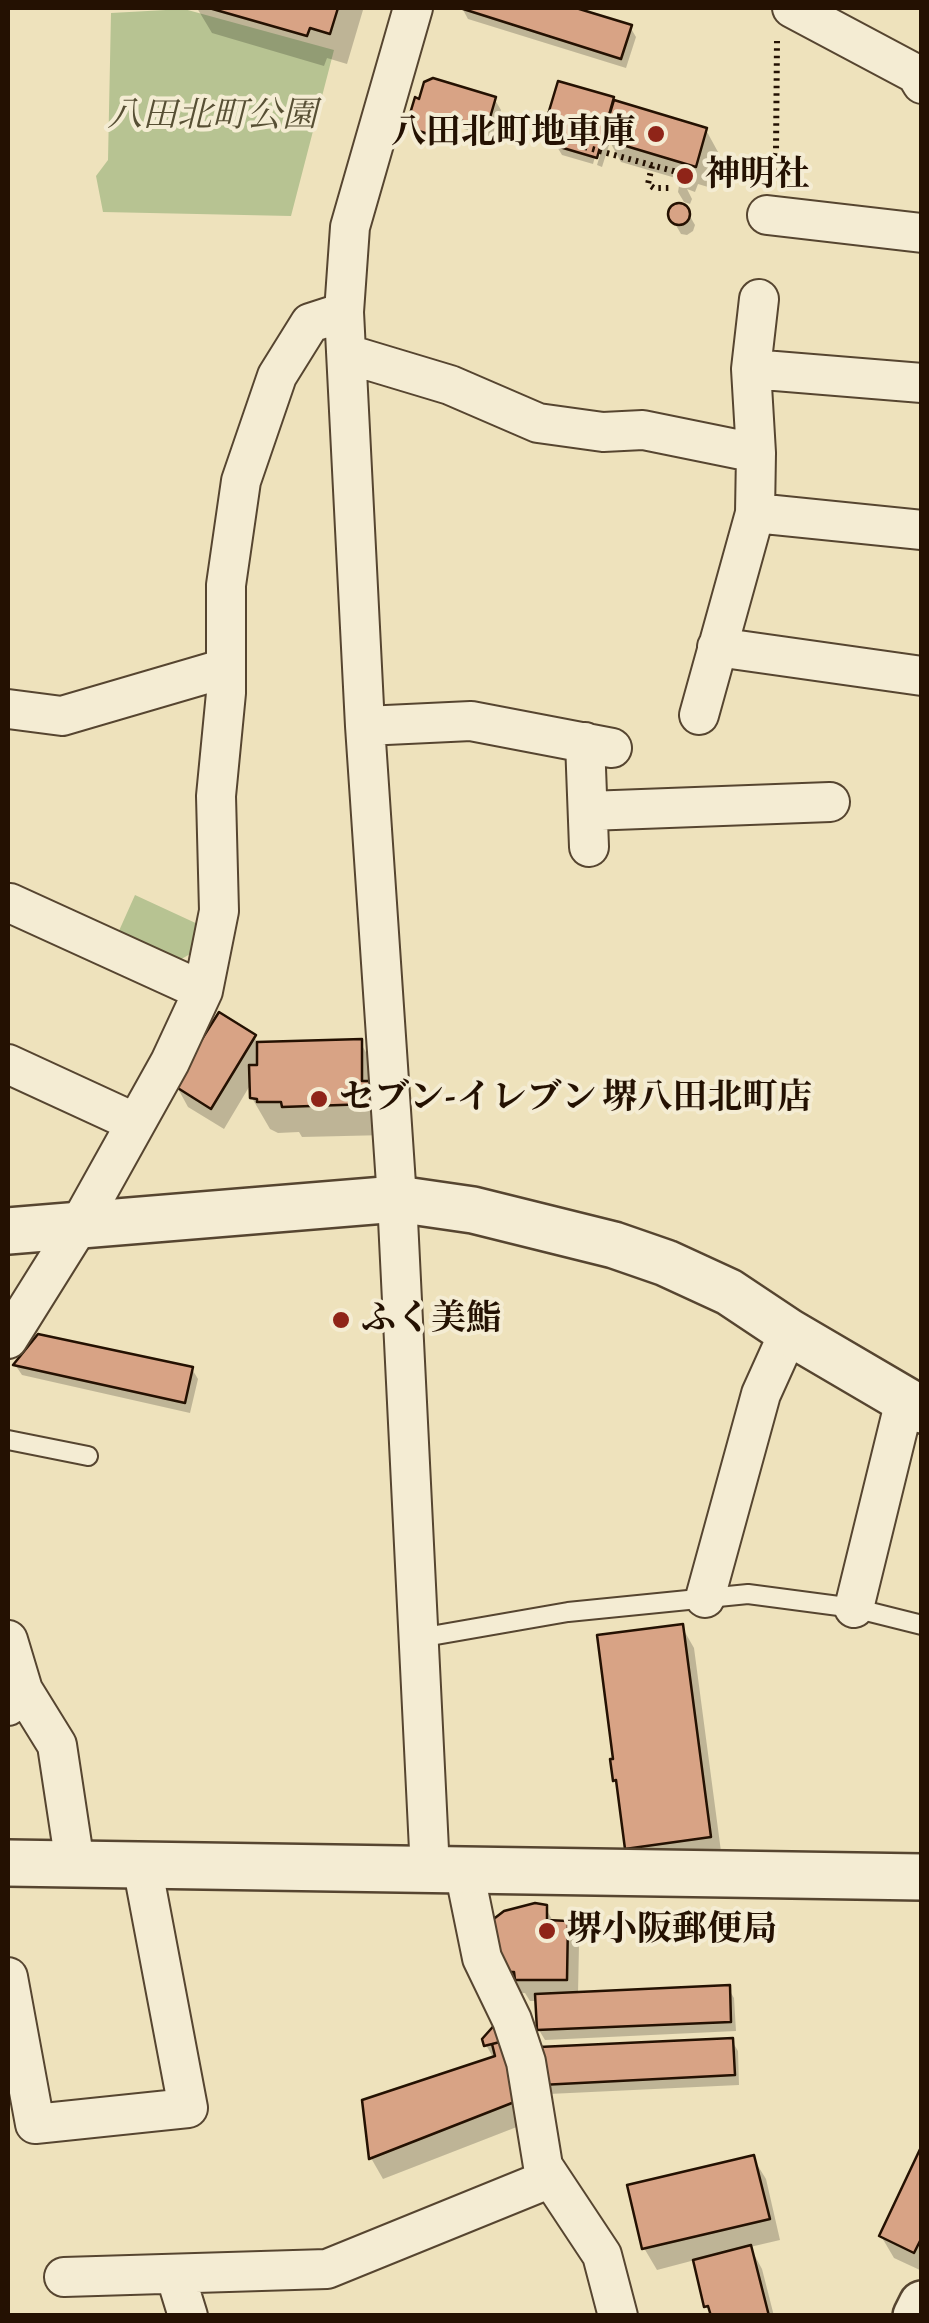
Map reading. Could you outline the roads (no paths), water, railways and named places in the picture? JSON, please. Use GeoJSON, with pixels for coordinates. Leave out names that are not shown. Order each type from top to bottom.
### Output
{"type":"FeatureCollection","features":[{"type":"Feature","properties":{"kind":"street"},"geometry":{"type":"LineString","coordinates":[[413,8],[350,227],[344,312],[419,1638],[447,1870],[512,2020],[526,2062],[542,2166],[602,2255],[618,2316]]}},
{"type":"Feature","properties":{"kind":"street"},"geometry":{"type":"LineString","coordinates":[[785,22],[916,74],[922,84]]}},
{"type":"Feature","properties":{"kind":"street"},"geometry":{"type":"LineString","coordinates":[[767,215],[922,233]]}},
{"type":"Feature","properties":{"kind":"street"},"geometry":{"type":"LineString","coordinates":[[698,715],[755,513],[752,370],[759,298]]}},
{"type":"Feature","properties":{"kind":"street"},"geometry":{"type":"LineString","coordinates":[[8,1339],[78,1227],[203,992],[219,910],[216,796],[226,668],[226,585],[241,481],[277,376],[310,322],[344,312]]}},
{"type":"Feature","properties":{"kind":"street"},"geometry":{"type":"LineString","coordinates":[[347,354],[450,385],[538,423],[602,432],[643,430],[756,453]]}},
{"type":"Feature","properties":{"kind":"street"},"geometry":{"type":"LineString","coordinates":[[752,370],[922,384]]}},
{"type":"Feature","properties":{"kind":"street"},"geometry":{"type":"LineString","coordinates":[[755,513],[922,530]]}},
{"type":"Feature","properties":{"kind":"street"},"geometry":{"type":"LineString","coordinates":[[717,647],[922,676]]}},
{"type":"Feature","properties":{"kind":"street"},"geometry":{"type":"LineString","coordinates":[[8,709],[62,716],[226,668]]}},
{"type":"Feature","properties":{"kind":"street"},"geometry":{"type":"LineString","coordinates":[[365,726],[471,721],[598,745],[588,829],[830,802]]}},
{"type":"Feature","properties":{"kind":"street"},"geometry":{"type":"LineString","coordinates":[[10,903],[203,992]]}},
{"type":"Feature","properties":{"kind":"street"},"geometry":{"type":"LineString","coordinates":[[8,1064],[136,1123]]}},
{"type":"Feature","properties":{"kind":"street"},"geometry":{"type":"LineString","coordinates":[[8,1232],[397,1200],[474,1210],[614,1245],[666,1263],[730,1292],[789,1332],[913,1405],[854,1608]]}},
{"type":"Feature","properties":{"kind":"street"},"geometry":{"type":"LineString","coordinates":[[705,1598],[761,1394],[789,1332]]}},
{"type":"Feature","properties":{"kind":"street"},"geometry":{"type":"LineString","coordinates":[[8,1640],[15,1698],[58,1745],[75,1864]]}},
{"type":"Feature","properties":{"kind":"street"},"geometry":{"type":"LineString","coordinates":[[8,1864],[922,1877]]}},
{"type":"Feature","properties":{"kind":"street"},"geometry":{"type":"LineString","coordinates":[[8,1977],[35,2124],[188,2108],[142,1865]]}},
{"type":"Feature","properties":{"kind":"street"},"geometry":{"type":"LineString","coordinates":[[64,2277],[327,2269],[551,2178]]}},
{"type":"Feature","properties":{"kind":"street"},"geometry":{"type":"LineString","coordinates":[[175,2274],[188,2316]]}},
{"type":"Feature","properties":{"kind":"street"},"geometry":{"type":"LineString","coordinates":[[916,2316],[922,2304]]}},
{"type":"Feature","properties":{"kind":"lane"},"geometry":{"type":"LineString","coordinates":[[8,1440],[88,1456]]}},
{"type":"Feature","properties":{"kind":"lane"},"geometry":{"type":"LineString","coordinates":[[419,1638],[568,1612],[748,1594],[854,1608],[922,1625]]}},
{"type":"Feature","properties":{"kind":"place","name":"八田北町地車庫"},"geometry":{"type":"Point","coordinates":[656,134]}},
{"type":"Feature","properties":{"kind":"place","name":"神明社"},"geometry":{"type":"Point","coordinates":[685,176]}},
{"type":"Feature","properties":{"kind":"place","name":"セブン-イレブン 堺八田北町店"},"geometry":{"type":"Point","coordinates":[319,1099]}},
{"type":"Feature","properties":{"kind":"place","name":"ふく美鮨"},"geometry":{"type":"Point","coordinates":[341,1320]}},
{"type":"Feature","properties":{"kind":"place","name":"堺小阪郵便局"},"geometry":{"type":"Point","coordinates":[547,1931]}},
{"type":"Feature","properties":{"kind":"park label","name":"八田北町公園"},"geometry":{"type":"Point","coordinates":[212,117]}}]}
